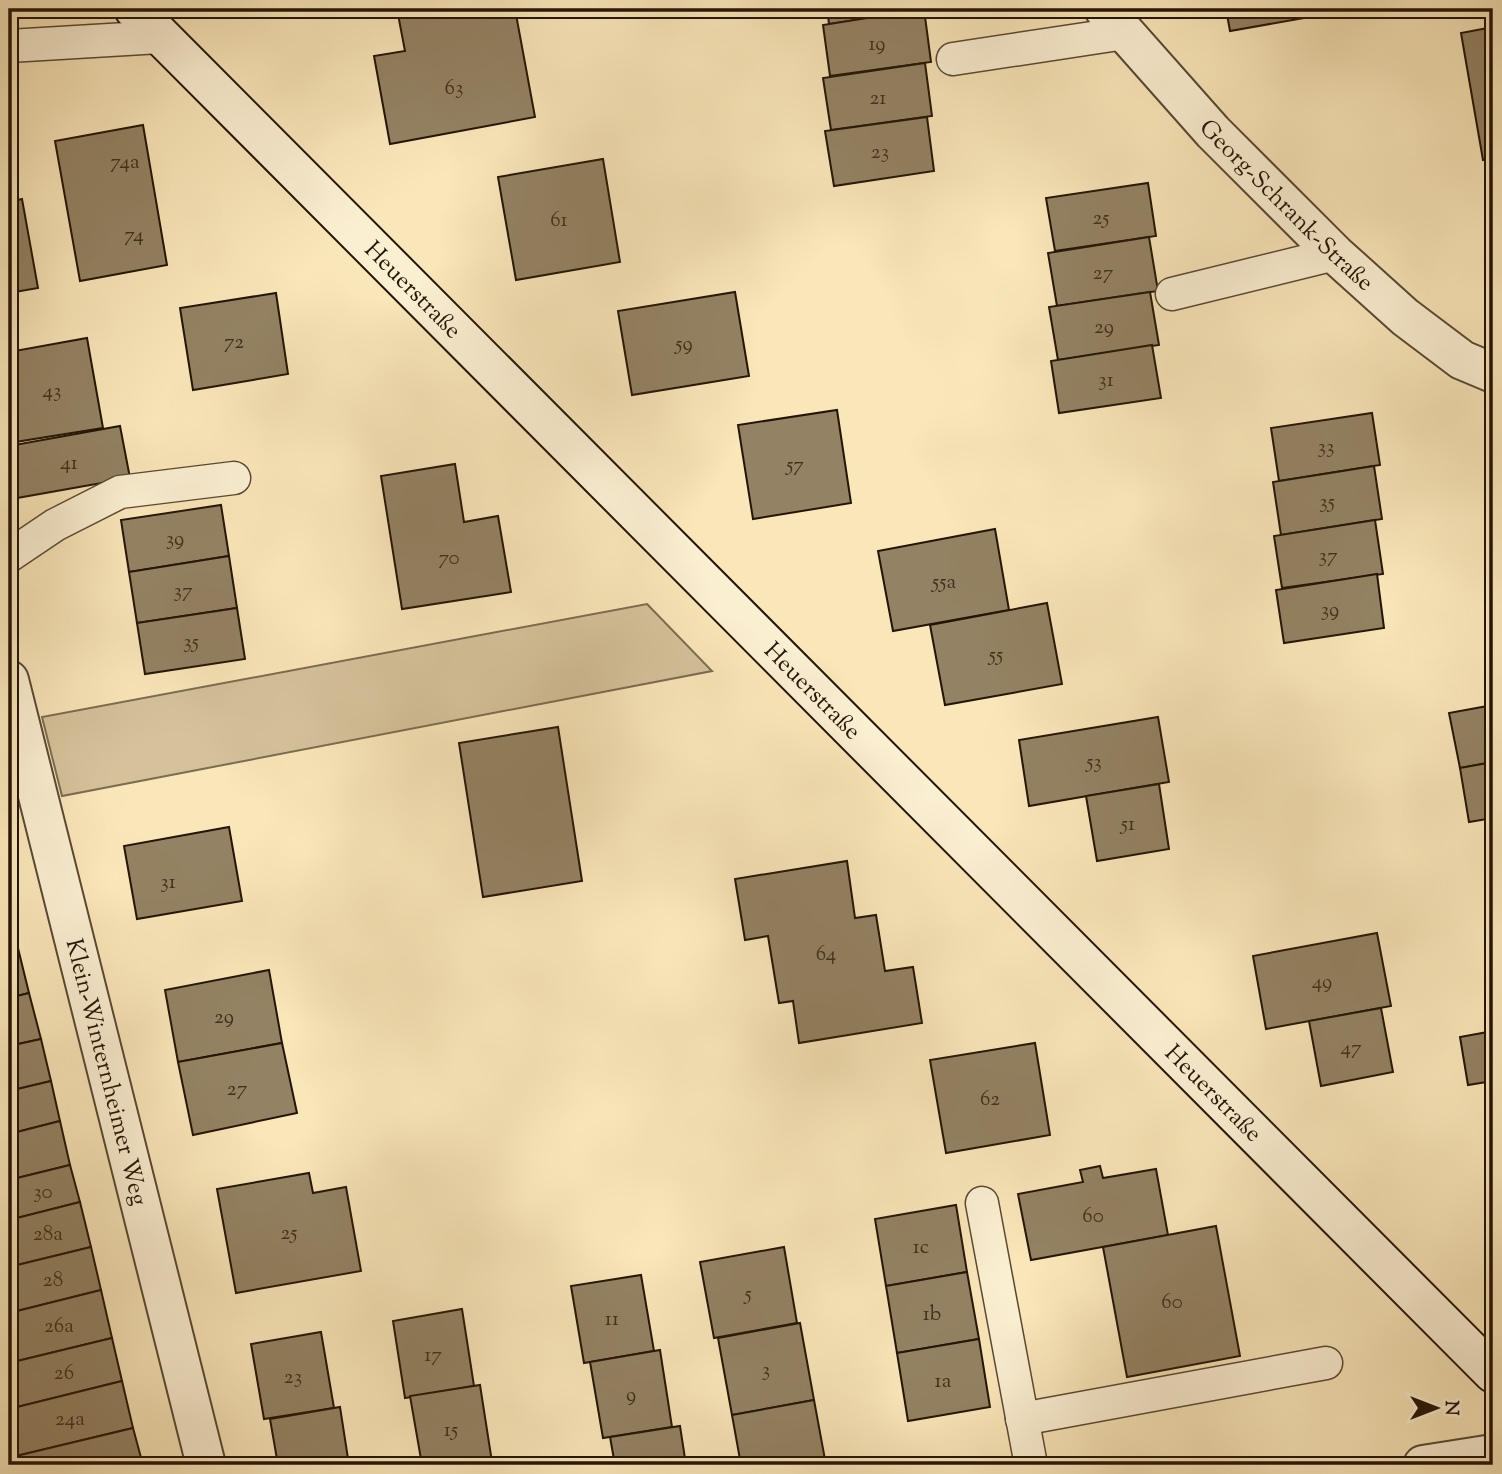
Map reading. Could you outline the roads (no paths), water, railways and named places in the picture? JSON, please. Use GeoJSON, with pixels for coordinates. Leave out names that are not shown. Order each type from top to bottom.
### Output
{"type":"FeatureCollection","features":[{"type":"Feature","properties":{"kind":"street","name":"Heuerstraße"},"geometry":{"type":"LineString","coordinates":[[134,9],[1493,1373]]}},
{"type":"Feature","properties":{"kind":"street","name":"Georg-Schrank-Straße"},"geometry":{"type":"LineString","coordinates":[[1115,21],[1213,132],[1335,254],[1405,317],[1462,360],[1493,373]]}},
{"type":"Feature","properties":{"kind":"street","name":"Klein-Winternheimer Weg"},"geometry":{"type":"LineString","coordinates":[[9,680],[206,1465]]}},
{"type":"Feature","properties":{"kind":"street"},"geometry":{"type":"LineString","coordinates":[[1423,1465],[1493,1454]]}},
{"type":"Feature","properties":{"kind":"lane"},"geometry":{"type":"LineString","coordinates":[[953,59],[1115,21]]}},
{"type":"Feature","properties":{"kind":"lane"},"geometry":{"type":"LineString","coordinates":[[9,46],[160,37]]}},
{"type":"Feature","properties":{"kind":"lane"},"geometry":{"type":"LineString","coordinates":[[1172,294],[1335,254]]}},
{"type":"Feature","properties":{"kind":"lane"},"geometry":{"type":"LineString","coordinates":[[9,556],[55,525],[121,492],[234,478]]}},
{"type":"Feature","properties":{"kind":"lane"},"geometry":{"type":"LineString","coordinates":[[982,1203],[1031,1465]]}},
{"type":"Feature","properties":{"kind":"lane"},"geometry":{"type":"LineString","coordinates":[[1022,1419],[1326,1363]]}}]}
